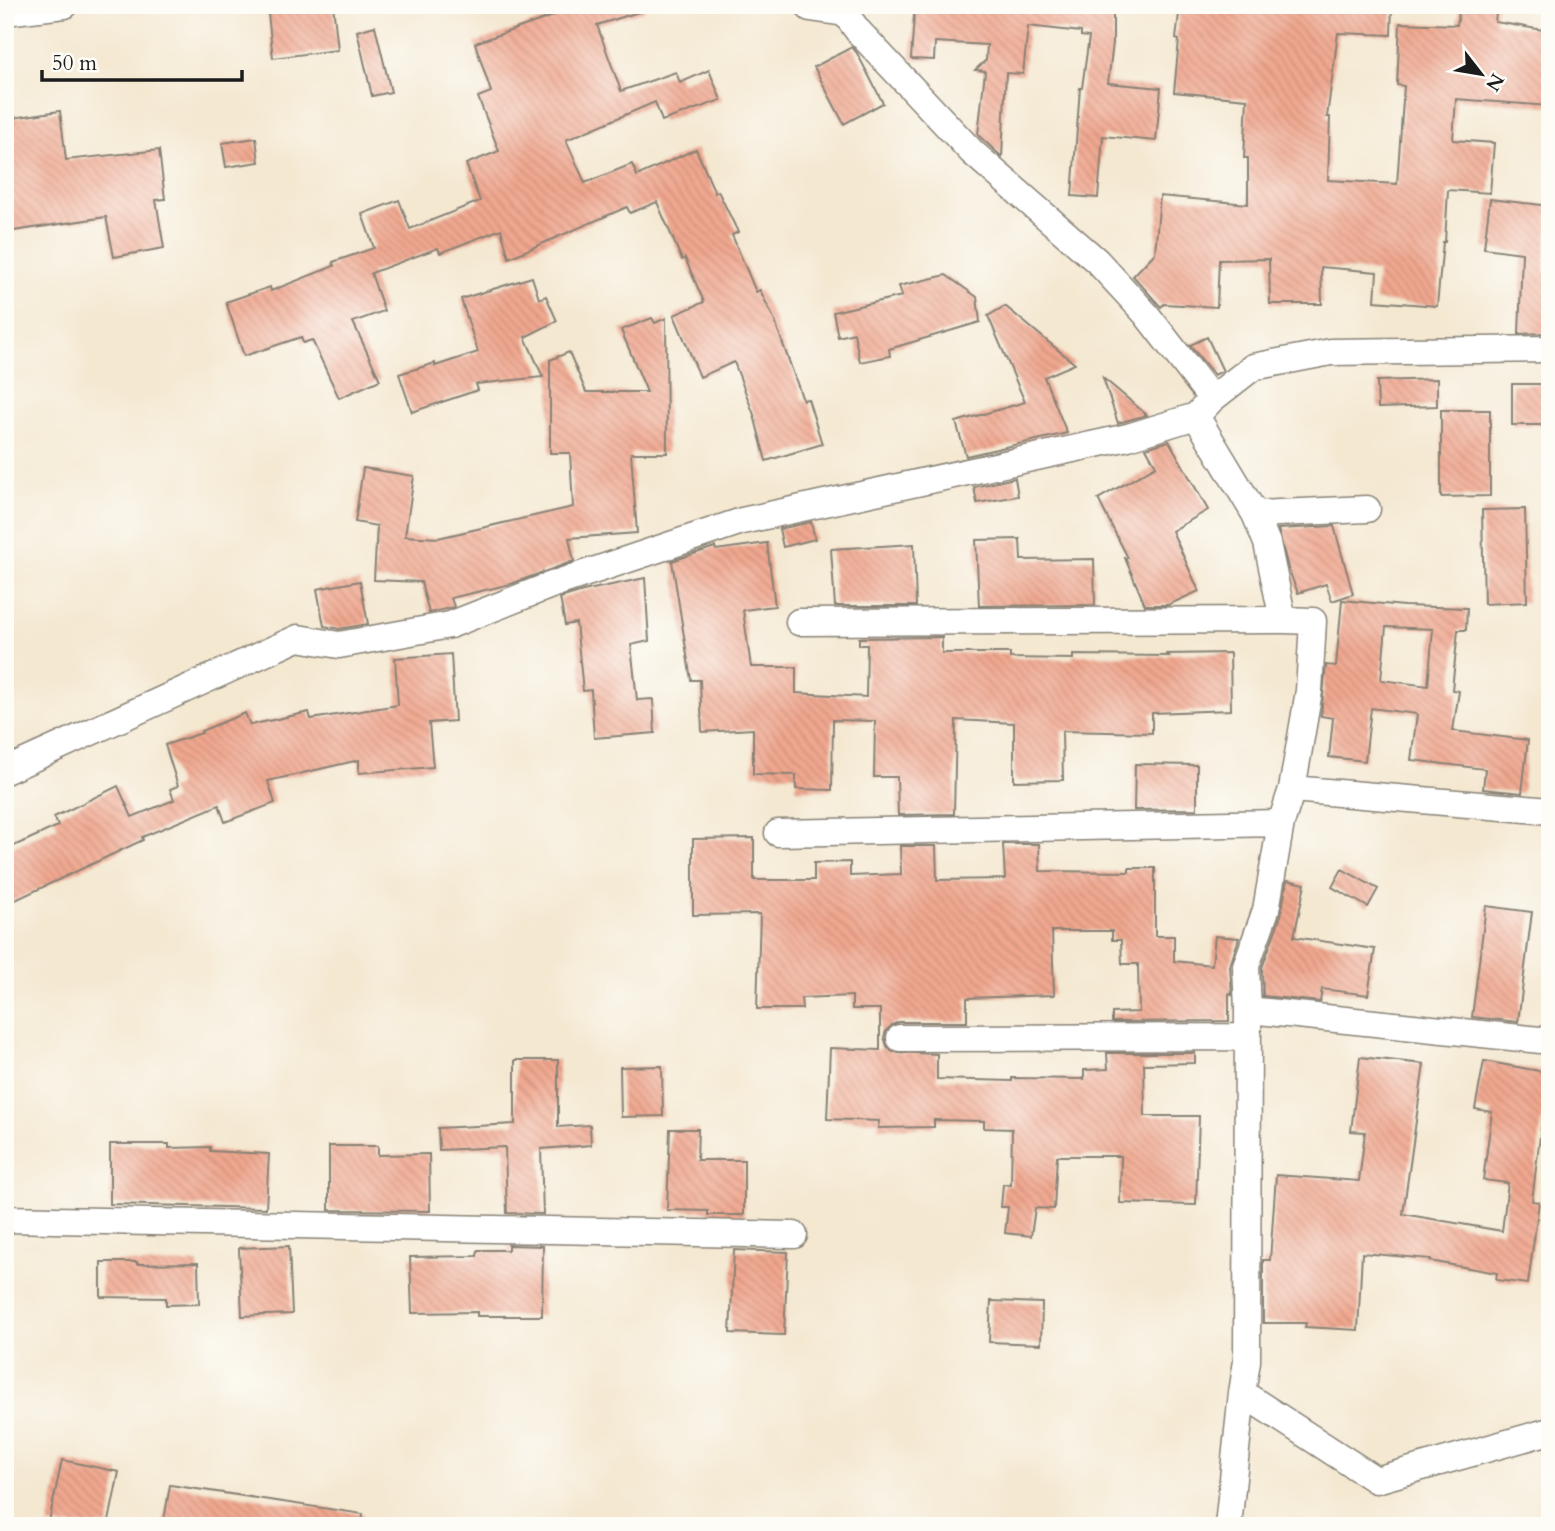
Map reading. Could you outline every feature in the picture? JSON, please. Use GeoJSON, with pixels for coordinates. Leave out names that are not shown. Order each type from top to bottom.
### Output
{"type":"FeatureCollection","features":[{"type":"Feature","properties":{"kind":"street"},"geometry":{"type":"LineString","coordinates":[[5,12],[65,5]]}},
{"type":"Feature","properties":{"kind":"street"},"geometry":{"type":"LineString","coordinates":[[809,5],[810,8],[845,13],[858,31],[972,152],[1097,261],[1146,314],[1204,407],[1255,514],[1267,543],[1283,620]]}},
{"type":"Feature","properties":{"kind":"street"},"geometry":{"type":"LineString","coordinates":[[5,771],[298,638],[339,645],[450,625],[554,584],[742,521],[1128,437],[1204,407],[1253,367],[1331,352],[1550,349]]}},
{"type":"Feature","properties":{"kind":"street"},"geometry":{"type":"LineString","coordinates":[[1255,514],[1367,509]]}},
{"type":"Feature","properties":{"kind":"street"},"geometry":{"type":"LineString","coordinates":[[799,622],[1313,621],[1310,691],[1292,789],[1281,822],[1266,909],[1246,966],[1247,1361],[1228,1526]]}},
{"type":"Feature","properties":{"kind":"street"},"geometry":{"type":"LineString","coordinates":[[1292,789],[1550,811]]}},
{"type":"Feature","properties":{"kind":"street"},"geometry":{"type":"LineString","coordinates":[[778,833],[1281,822]]}},
{"type":"Feature","properties":{"kind":"street"},"geometry":{"type":"LineString","coordinates":[[1248,1010],[1550,1041]]}},
{"type":"Feature","properties":{"kind":"street"},"geometry":{"type":"LineString","coordinates":[[900,1038],[1247,1037]]}},
{"type":"Feature","properties":{"kind":"street"},"geometry":{"type":"LineString","coordinates":[[5,1219],[794,1235]]}},
{"type":"Feature","properties":{"kind":"street"},"geometry":{"type":"LineString","coordinates":[[1242,1393],[1376,1480],[1550,1431]]}},
{"type":"Feature","properties":{"kind":"building"},"geometry":{"type":"Polygon","coordinates":[[[267,5],[333,5],[338,50],[273,58],[267,5]]]}},
{"type":"Feature","properties":{"kind":"building"},"geometry":{"type":"Polygon","coordinates":[[[550,5],[644,5],[645,10],[597,25],[621,91],[676,72],[680,83],[709,70],[721,100],[662,121],[655,102],[566,140],[585,183],[632,164],[637,176],[696,149],[715,193],[718,191],[738,232],[732,235],[756,292],[760,290],[774,319],[803,400],[808,399],[822,444],[766,461],[754,415],[734,362],[700,377],[674,315],[704,302],[657,202],[630,213],[627,207],[509,258],[501,229],[440,253],[438,248],[371,273],[384,311],[353,322],[380,380],[339,398],[312,340],[303,343],[301,337],[244,356],[226,302],[270,287],[271,291],[334,266],[333,262],[374,248],[362,214],[399,200],[410,229],[480,201],[466,164],[499,151],[478,97],[491,92],[475,43],[553,16],[550,5]]]}},
{"type":"Feature","properties":{"kind":"building"},"geometry":{"type":"Polygon","coordinates":[[[932,5],[1113,5],[1113,43],[1108,83],[1161,88],[1156,141],[1103,136],[1098,198],[1072,196],[1080,88],[1089,37],[1081,36],[1081,32],[1028,26],[1023,74],[1006,73],[1002,157],[978,135],[985,71],[975,70],[986,60],[987,45],[935,42],[934,60],[911,59],[914,15],[932,5]]]}},
{"type":"Feature","properties":{"kind":"building"},"geometry":{"type":"Polygon","coordinates":[[[1180,5],[1230,5],[1292,12],[1293,5],[1392,5],[1391,35],[1338,33],[1327,117],[1330,117],[1328,180],[1397,184],[1404,86],[1397,85],[1400,23],[1457,25],[1460,5],[1497,5],[1495,22],[1550,31],[1550,106],[1456,99],[1453,140],[1494,143],[1490,193],[1448,190],[1437,306],[1375,301],[1377,272],[1321,267],[1322,304],[1270,304],[1269,259],[1219,260],[1217,307],[1164,304],[1161,307],[1133,276],[1155,253],[1160,196],[1248,204],[1248,158],[1244,158],[1247,99],[1174,92],[1180,5]]]}},
{"type":"Feature","properties":{"kind":"building"},"geometry":{"type":"Polygon","coordinates":[[[375,26],[391,92],[372,96],[357,31],[375,26]]]}},
{"type":"Feature","properties":{"kind":"building"},"geometry":{"type":"Polygon","coordinates":[[[852,47],[883,103],[844,124],[814,67],[852,47]]]}},
{"type":"Feature","properties":{"kind":"building"},"geometry":{"type":"Polygon","coordinates":[[[60,111],[66,160],[159,150],[165,199],[156,200],[164,248],[114,257],[106,217],[7,232],[5,119],[60,111]]]}},
{"type":"Feature","properties":{"kind":"building"},"geometry":{"type":"Polygon","coordinates":[[[256,138],[259,162],[226,167],[222,143],[256,138]]]}},
{"type":"Feature","properties":{"kind":"building"},"geometry":{"type":"Polygon","coordinates":[[[1490,199],[1550,206],[1544,273],[1548,273],[1546,333],[1519,334],[1522,253],[1484,248],[1490,199]]]}},
{"type":"Feature","properties":{"kind":"building"},"geometry":{"type":"Polygon","coordinates":[[[946,275],[977,297],[980,322],[889,349],[890,356],[860,362],[854,333],[838,337],[833,312],[902,296],[899,286],[946,275]]]}},
{"type":"Feature","properties":{"kind":"building"},"geometry":{"type":"Polygon","coordinates":[[[532,277],[539,299],[546,296],[557,321],[525,337],[543,377],[476,384],[478,390],[412,412],[399,374],[478,352],[461,299],[532,277]]]}},
{"type":"Feature","properties":{"kind":"building"},"geometry":{"type":"Polygon","coordinates":[[[1005,306],[1075,364],[1044,377],[1067,433],[966,456],[956,422],[1025,402],[988,316],[1005,306]]]}},
{"type":"Feature","properties":{"kind":"building"},"geometry":{"type":"Polygon","coordinates":[[[652,318],[655,323],[666,318],[667,453],[631,453],[637,533],[569,538],[574,561],[511,584],[451,598],[454,607],[429,613],[421,582],[374,580],[377,526],[355,522],[363,468],[414,476],[405,536],[438,538],[573,507],[570,453],[550,453],[550,360],[569,352],[586,392],[647,392],[621,330],[652,318]]]}},
{"type":"Feature","properties":{"kind":"building"},"geometry":{"type":"Polygon","coordinates":[[[1207,337],[1223,371],[1214,375],[1190,345],[1207,337]]]}},
{"type":"Feature","properties":{"kind":"building"},"geometry":{"type":"Polygon","coordinates":[[[1103,378],[1114,387],[1147,415],[1118,423],[1103,378]]]}},
{"type":"Feature","properties":{"kind":"building"},"geometry":{"type":"Polygon","coordinates":[[[1437,379],[1437,406],[1378,408],[1377,381],[1437,379]]]}},
{"type":"Feature","properties":{"kind":"building"},"geometry":{"type":"Polygon","coordinates":[[[1512,384],[1545,384],[1545,425],[1512,425],[1512,384]]]}},
{"type":"Feature","properties":{"kind":"building"},"geometry":{"type":"Polygon","coordinates":[[[1441,410],[1490,410],[1490,496],[1441,497],[1441,410]]]}},
{"type":"Feature","properties":{"kind":"building"},"geometry":{"type":"Polygon","coordinates":[[[1169,441],[1208,510],[1172,531],[1199,591],[1168,605],[1145,605],[1125,558],[1128,558],[1098,499],[1156,466],[1146,448],[1169,441]]]}},
{"type":"Feature","properties":{"kind":"building"},"geometry":{"type":"Polygon","coordinates":[[[1015,478],[1018,496],[977,503],[974,487],[1015,478]]]}},
{"type":"Feature","properties":{"kind":"building"},"geometry":{"type":"Polygon","coordinates":[[[1525,509],[1527,602],[1484,604],[1482,510],[1525,509]]]}},
{"type":"Feature","properties":{"kind":"building"},"geometry":{"type":"Polygon","coordinates":[[[811,522],[815,539],[783,547],[779,529],[811,522]]]}},
{"type":"Feature","properties":{"kind":"building"},"geometry":{"type":"Polygon","coordinates":[[[1334,526],[1353,594],[1332,601],[1326,584],[1298,593],[1278,529],[1334,526]]]}},
{"type":"Feature","properties":{"kind":"building"},"geometry":{"type":"Polygon","coordinates":[[[1020,539],[1021,560],[1094,559],[1095,605],[979,606],[976,540],[1020,539]]]}},
{"type":"Feature","properties":{"kind":"building"},"geometry":{"type":"Polygon","coordinates":[[[767,543],[775,606],[743,610],[751,667],[796,667],[796,693],[866,697],[867,645],[859,645],[859,638],[942,637],[942,653],[1010,653],[1010,658],[1073,659],[1073,655],[1169,656],[1167,654],[1230,653],[1231,710],[1152,713],[1152,733],[1062,731],[1063,780],[1014,781],[1014,723],[956,720],[954,814],[898,815],[897,777],[874,777],[875,721],[833,720],[832,790],[796,789],[796,775],[753,774],[753,729],[702,732],[700,680],[691,680],[672,561],[715,547],[716,550],[767,543]]]}},
{"type":"Feature","properties":{"kind":"building"},"geometry":{"type":"Polygon","coordinates":[[[914,544],[916,606],[835,606],[831,549],[914,544]]]}},
{"type":"Feature","properties":{"kind":"building"},"geometry":{"type":"Polygon","coordinates":[[[645,578],[649,641],[631,645],[637,700],[653,699],[655,733],[594,738],[591,690],[583,691],[576,623],[565,625],[560,598],[645,578]]]}},
{"type":"Feature","properties":{"kind":"building"},"geometry":{"type":"Polygon","coordinates":[[[360,581],[368,624],[339,629],[324,626],[317,589],[360,581]]]}},
{"type":"Feature","properties":{"kind":"building"},"geometry":{"type":"Polygon","coordinates":[[[1342,600],[1467,608],[1466,630],[1458,630],[1452,690],[1459,691],[1453,731],[1528,740],[1522,793],[1483,789],[1485,769],[1411,760],[1417,714],[1371,708],[1365,761],[1329,757],[1333,718],[1321,716],[1326,665],[1336,666],[1342,600]],[[1386,627],[1381,680],[1428,686],[1433,629],[1386,627]]]}},
{"type":"Feature","properties":{"kind":"building"},"geometry":{"type":"Polygon","coordinates":[[[451,654],[455,721],[429,723],[433,767],[359,773],[359,760],[268,781],[275,803],[225,822],[219,805],[142,837],[143,840],[5,905],[5,850],[58,826],[54,817],[118,786],[132,817],[174,800],[170,789],[178,786],[165,745],[202,733],[201,731],[245,713],[250,725],[309,712],[311,719],[398,705],[395,658],[451,654]]]}},
{"type":"Feature","properties":{"kind":"building"},"geometry":{"type":"Polygon","coordinates":[[[1135,764],[1197,765],[1197,809],[1134,810],[1135,764]]]}},
{"type":"Feature","properties":{"kind":"building"},"geometry":{"type":"Polygon","coordinates":[[[754,838],[754,880],[814,880],[814,863],[850,862],[850,876],[901,874],[900,846],[936,846],[937,880],[1005,879],[1003,844],[1039,844],[1040,871],[1129,872],[1129,868],[1155,868],[1155,936],[1174,936],[1174,961],[1212,965],[1215,936],[1239,938],[1230,966],[1232,995],[1229,994],[1229,1021],[1112,1022],[1112,1013],[1139,1012],[1138,964],[1122,964],[1121,940],[1112,940],[1112,931],[1052,931],[1054,995],[967,998],[967,1022],[899,1022],[886,1031],[884,1037],[893,1052],[937,1054],[937,1079],[1084,1079],[1084,1070],[1108,1069],[1107,1053],[1195,1053],[1195,1063],[1144,1064],[1145,1116],[1199,1116],[1196,1205],[1120,1203],[1121,1156],[1057,1156],[1054,1209],[1035,1208],[1031,1236],[1005,1233],[1008,1207],[1001,1207],[1003,1184],[1011,1185],[1012,1129],[984,1128],[984,1121],[934,1120],[934,1127],[878,1128],[879,1121],[827,1119],[830,1048],[880,1050],[880,1009],[852,1009],[852,996],[801,998],[802,1009],[757,1009],[760,914],[693,915],[693,839],[754,838]]]}},
{"type":"Feature","properties":{"kind":"building"},"geometry":{"type":"Polygon","coordinates":[[[1342,869],[1378,889],[1368,907],[1332,887],[1342,869]]]}},
{"type":"Feature","properties":{"kind":"building"},"geometry":{"type":"Polygon","coordinates":[[[1287,880],[1305,884],[1294,937],[1375,949],[1368,995],[1322,989],[1320,1002],[1263,996],[1262,968],[1281,915],[1287,880]]]}},
{"type":"Feature","properties":{"kind":"building"},"geometry":{"type":"Polygon","coordinates":[[[1486,906],[1532,912],[1518,1022],[1472,1017],[1486,906]]]}},
{"type":"Feature","properties":{"kind":"building"},"geometry":{"type":"Polygon","coordinates":[[[1360,1057],[1424,1064],[1403,1214],[1502,1231],[1508,1183],[1483,1180],[1492,1112],[1475,1109],[1484,1061],[1550,1073],[1550,1103],[1546,1121],[1542,1120],[1532,1201],[1539,1202],[1528,1284],[1496,1280],[1497,1273],[1430,1261],[1431,1259],[1362,1253],[1358,1330],[1305,1327],[1306,1323],[1263,1323],[1263,1260],[1270,1260],[1276,1175],[1359,1181],[1365,1132],[1351,1131],[1360,1057]]]}},
{"type":"Feature","properties":{"kind":"building"},"geometry":{"type":"Polygon","coordinates":[[[515,1060],[558,1060],[558,1127],[590,1125],[591,1145],[541,1149],[543,1214],[507,1213],[505,1147],[439,1150],[438,1128],[515,1124],[515,1060]]]}},
{"type":"Feature","properties":{"kind":"building"},"geometry":{"type":"Polygon","coordinates":[[[662,1066],[663,1116],[621,1117],[620,1067],[662,1066]]]}},
{"type":"Feature","properties":{"kind":"building"},"geometry":{"type":"Polygon","coordinates":[[[670,1129],[698,1129],[697,1160],[744,1160],[744,1215],[708,1215],[708,1211],[667,1210],[670,1129]]]}},
{"type":"Feature","properties":{"kind":"building"},"geometry":{"type":"Polygon","coordinates":[[[110,1144],[169,1144],[169,1148],[210,1147],[210,1151],[269,1154],[266,1208],[110,1204],[110,1144]]]}},
{"type":"Feature","properties":{"kind":"building"},"geometry":{"type":"Polygon","coordinates":[[[329,1146],[378,1146],[378,1155],[429,1154],[430,1211],[329,1210],[329,1146]]]}},
{"type":"Feature","properties":{"kind":"building"},"geometry":{"type":"Polygon","coordinates":[[[508,1245],[543,1246],[542,1316],[477,1316],[477,1312],[412,1313],[410,1257],[477,1256],[478,1250],[508,1250],[508,1245]]]}},
{"type":"Feature","properties":{"kind":"building"},"geometry":{"type":"Polygon","coordinates":[[[289,1246],[292,1314],[242,1316],[239,1248],[289,1246]]]}},
{"type":"Feature","properties":{"kind":"building"},"geometry":{"type":"Polygon","coordinates":[[[734,1250],[788,1252],[784,1335],[730,1333],[734,1250]]]}},
{"type":"Feature","properties":{"kind":"building"},"geometry":{"type":"Polygon","coordinates":[[[101,1262],[198,1263],[199,1304],[166,1305],[166,1298],[101,1297],[101,1262]]]}},
{"type":"Feature","properties":{"kind":"building"},"geometry":{"type":"Polygon","coordinates":[[[991,1301],[1042,1303],[1041,1344],[989,1342],[991,1301]]]}},
{"type":"Feature","properties":{"kind":"building"},"geometry":{"type":"Polygon","coordinates":[[[62,1460],[119,1472],[108,1526],[48,1526],[62,1460]]]}},
{"type":"Feature","properties":{"kind":"building"},"geometry":{"type":"Polygon","coordinates":[[[170,1485],[363,1514],[362,1526],[163,1526],[170,1485]]]}}]}
